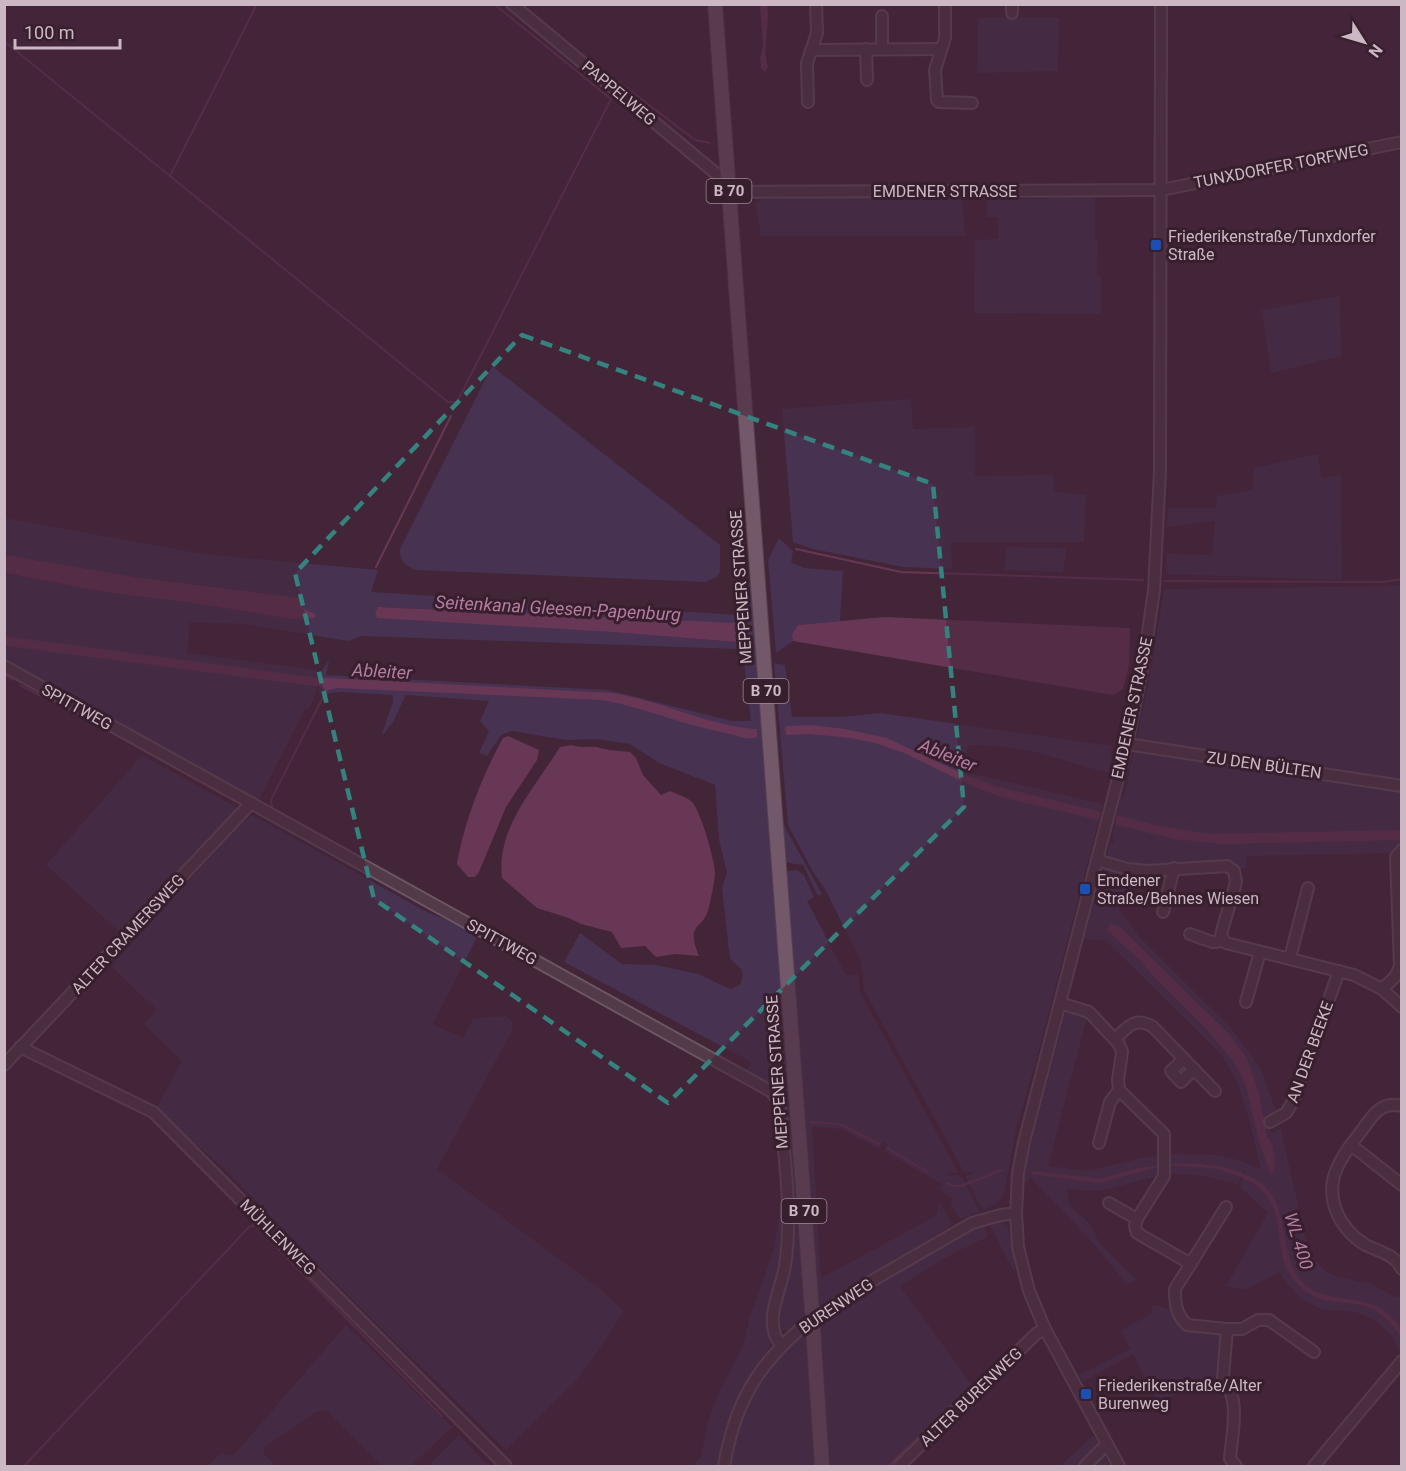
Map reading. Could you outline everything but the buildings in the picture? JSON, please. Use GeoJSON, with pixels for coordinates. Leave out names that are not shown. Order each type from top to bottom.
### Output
{"type":"FeatureCollection","features":[{"type":"Feature","properties":{"kind":"main road","name":"MEPPENER STRASSE"},"geometry":{"type":"LineString","coordinates":[[715,4],[817,1312]]}},
{"type":"Feature","properties":{"kind":"main road"},"geometry":{"type":"LineString","coordinates":[[806,1329],[822,1467]]}},
{"type":"Feature","properties":{"kind":"street","name":"PAPPELWEG"},"geometry":{"type":"LineString","coordinates":[[512,4],[728,185]]}},
{"type":"Feature","properties":{"kind":"street"},"geometry":{"type":"LineString","coordinates":[[808,102],[807,63],[817,33],[816,4]]}},
{"type":"Feature","properties":{"kind":"street"},"geometry":{"type":"LineString","coordinates":[[945,4],[945,38],[936,70],[937,100],[939,102],[972,103]]}},
{"type":"Feature","properties":{"kind":"street","name":"EMDENER STRASSE"},"geometry":{"type":"LineString","coordinates":[[1119,1467],[1045,1329],[1029,1291],[1022,1268],[1016,1213],[1018,1173],[1024,1142],[1127,744],[1144,660],[1154,590],[1160,471],[1161,4]]}},
{"type":"Feature","properties":{"kind":"street"},"geometry":{"type":"LineString","coordinates":[[882,16],[882,49]]}},
{"type":"Feature","properties":{"kind":"street"},"geometry":{"type":"LineString","coordinates":[[866,49],[867,80]]}},
{"type":"Feature","properties":{"kind":"street"},"geometry":{"type":"LineString","coordinates":[[811,50],[941,49]]}},
{"type":"Feature","properties":{"kind":"street","name":"TUNXDORFER TORFWEG"},"geometry":{"type":"LineString","coordinates":[[1161,190],[1401,142]]}},
{"type":"Feature","properties":{"kind":"street","name":"EMDENER STRASSE"},"geometry":{"type":"LineString","coordinates":[[728,185],[1161,190]]}},
{"type":"Feature","properties":{"kind":"street","name":"SPITTWEG"},"geometry":{"type":"LineString","coordinates":[[4,666],[772,1092],[780,1105],[789,1235],[784,1269],[772,1318],[773,1334],[781,1345]]}},
{"type":"Feature","properties":{"kind":"street","name":"ZU DEN BÜLTEN"},"geometry":{"type":"LineString","coordinates":[[1127,744],[1401,786]]}},
{"type":"Feature","properties":{"kind":"street","name":"ALTER CRAMERSWEG"},"geometry":{"type":"LineString","coordinates":[[4,1065],[251,803]]}},
{"type":"Feature","properties":{"kind":"street"},"geometry":{"type":"LineString","coordinates":[[1382,989],[1395,977],[1400,967],[1399,853]]}},
{"type":"Feature","properties":{"kind":"street"},"geometry":{"type":"LineString","coordinates":[[1097,860],[1127,869],[1148,871],[1223,865],[1234,871],[1236,882],[1222,931],[1223,940]]}},
{"type":"Feature","properties":{"kind":"street"},"geometry":{"type":"LineString","coordinates":[[1163,912],[1174,868]]}},
{"type":"Feature","properties":{"kind":"street"},"geometry":{"type":"LineString","coordinates":[[1290,958],[1308,888]]}},
{"type":"Feature","properties":{"kind":"street"},"geometry":{"type":"LineString","coordinates":[[1190,934],[1212,942],[1223,940],[1230,945],[1354,975],[1382,989],[1401,1007]]}},
{"type":"Feature","properties":{"kind":"street"},"geometry":{"type":"LineString","coordinates":[[1246,1002],[1260,952]]}},
{"type":"Feature","properties":{"kind":"street","name":"AN DER BEEKE"},"geometry":{"type":"LineString","coordinates":[[1270,1122],[1286,1113],[1292,1103],[1339,971]]}},
{"type":"Feature","properties":{"kind":"street"},"geometry":{"type":"LineString","coordinates":[[1060,1003],[1089,1012],[1115,1039],[1122,1052],[1119,1090],[1164,1134],[1164,1176],[1137,1219],[1135,1226],[1137,1233],[1191,1264]]}},
{"type":"Feature","properties":{"kind":"street"},"geometry":{"type":"LineString","coordinates":[[1115,1039],[1135,1022],[1144,1022],[1153,1027],[1215,1091]]}},
{"type":"Feature","properties":{"kind":"street","name":"MÜHLENWEG"},"geometry":{"type":"LineString","coordinates":[[20,1047],[153,1112],[506,1467]]}},
{"type":"Feature","properties":{"kind":"street"},"geometry":{"type":"LineString","coordinates":[[1184,1059],[1171,1071],[1182,1082],[1194,1069]]}},
{"type":"Feature","properties":{"kind":"street"},"geometry":{"type":"LineString","coordinates":[[1099,1143],[1110,1102],[1119,1090]]}},
{"type":"Feature","properties":{"kind":"street"},"geometry":{"type":"LineString","coordinates":[[1401,1106],[1392,1104],[1378,1109],[1340,1161],[1333,1179],[1332,1194],[1338,1217],[1344,1227],[1356,1238],[1390,1255],[1401,1269]]}},
{"type":"Feature","properties":{"kind":"street"},"geometry":{"type":"LineString","coordinates":[[1351,1145],[1401,1185]]}},
{"type":"Feature","properties":{"kind":"street"},"geometry":{"type":"LineString","coordinates":[[1109,1203],[1137,1219]]}},
{"type":"Feature","properties":{"kind":"street"},"geometry":{"type":"LineString","coordinates":[[1226,1207],[1175,1289],[1175,1302],[1179,1317],[1187,1325],[1227,1329],[1242,1329],[1258,1320],[1269,1320],[1314,1352]]}},
{"type":"Feature","properties":{"kind":"street","name":"BURENWEG"},"geometry":{"type":"LineString","coordinates":[[724,1467],[729,1435],[744,1397],[760,1371],[781,1345],[806,1329],[817,1312],[972,1223],[1016,1213]]}},
{"type":"Feature","properties":{"kind":"street","name":"ALTER BURENWEG"},"geometry":{"type":"LineString","coordinates":[[899,1467],[1029,1341],[1045,1329]]}},
{"type":"Feature","properties":{"kind":"street"},"geometry":{"type":"LineString","coordinates":[[1227,1329],[1222,1378],[1228,1385],[1234,1405],[1230,1459],[1236,1467]]}},
{"type":"Feature","properties":{"kind":"street"},"geometry":{"type":"LineString","coordinates":[[1314,1467],[1401,1361]]}},
{"type":"Feature","properties":{"kind":"street"},"geometry":{"type":"LineString","coordinates":[[1089,1463],[1109,1448]]}},
{"type":"Feature","properties":{"kind":"highlighted area"},"geometry":{"type":"Polygon","coordinates":[[[522,335],[933,484],[964,807],[668,1103],[374,899],[295,573],[522,335]]]}},
{"type":"Feature","properties":{"kind":"shaded area"},"geometry":{"type":"Polygon","coordinates":[[[760,5],[767,5],[768,13],[765,52],[768,67],[765,72],[761,68],[760,58],[763,46],[760,5]]]}},
{"type":"Feature","properties":{"kind":"shaded area"},"geometry":{"type":"Polygon","coordinates":[[[978,18],[1059,18],[1058,71],[977,73],[978,18]]]}},
{"type":"Feature","properties":{"kind":"shaded area"},"geometry":{"type":"Polygon","coordinates":[[[1049,195],[1095,195],[1095,240],[1098,241],[1097,276],[1101,277],[1101,314],[974,313],[975,240],[998,239],[998,218],[987,217],[987,198],[1049,199],[1049,195]]]}},
{"type":"Feature","properties":{"kind":"shaded area"},"geometry":{"type":"Polygon","coordinates":[[[962,196],[965,236],[761,236],[755,203],[762,199],[962,196]]]}},
{"type":"Feature","properties":{"kind":"shaded area"},"geometry":{"type":"Polygon","coordinates":[[[1340,296],[1341,356],[1271,373],[1262,310],[1340,296]]]}},
{"type":"Feature","properties":{"kind":"shaded area"},"geometry":{"type":"Polygon","coordinates":[[[492,366],[720,545],[720,572],[717,577],[705,582],[416,570],[406,564],[402,560],[400,549],[492,366]]]}},
{"type":"Feature","properties":{"kind":"shaded area"},"geometry":{"type":"Polygon","coordinates":[[[911,399],[913,429],[975,427],[975,476],[1053,475],[1055,492],[1086,495],[1084,542],[951,542],[952,569],[903,567],[813,549],[793,542],[782,409],[911,399]]]}},
{"type":"Feature","properties":{"kind":"shaded area"},"geometry":{"type":"Polygon","coordinates":[[[1317,454],[1322,478],[1341,475],[1342,580],[1166,574],[1167,554],[1212,555],[1215,521],[1167,527],[1168,508],[1216,508],[1217,496],[1252,490],[1254,468],[1317,454]]]}},
{"type":"Feature","properties":{"kind":"shaded area"},"geometry":{"type":"Polygon","coordinates":[[[5,518],[202,554],[378,570],[371,592],[739,615],[743,584],[751,582],[756,660],[760,660],[806,1315],[788,1330],[781,1331],[778,1326],[777,1314],[783,1288],[784,1105],[745,1073],[751,1062],[564,962],[580,933],[622,964],[656,965],[698,974],[730,989],[740,985],[743,976],[741,970],[730,959],[722,888],[727,872],[719,840],[715,785],[659,763],[630,744],[598,739],[566,740],[512,731],[501,735],[487,756],[479,753],[489,731],[480,721],[489,701],[406,695],[393,722],[383,735],[393,695],[342,692],[329,693],[327,696],[319,693],[322,670],[329,660],[326,675],[608,690],[732,721],[751,721],[744,662],[737,649],[362,636],[348,641],[244,624],[190,622],[187,653],[317,670],[315,695],[309,709],[305,709],[259,800],[5,664],[4,573],[105,592],[316,614],[304,609],[300,598],[141,578],[5,555],[5,518]],[[378,607],[612,632],[736,642],[739,634],[638,619],[378,607]]]}},
{"type":"Feature","properties":{"kind":"shaded area"},"geometry":{"type":"Polygon","coordinates":[[[779,538],[793,551],[791,562],[804,568],[843,571],[840,621],[799,625],[792,634],[793,641],[776,653],[768,560],[779,538]]]}},
{"type":"Feature","properties":{"kind":"shaded area"},"geometry":{"type":"Polygon","coordinates":[[[1006,547],[1067,548],[1063,572],[1005,570],[1006,547]]]}},
{"type":"Feature","properties":{"kind":"shaded area"},"geometry":{"type":"Polygon","coordinates":[[[5,555],[141,578],[300,598],[304,609],[316,614],[315,618],[292,619],[188,602],[105,592],[5,573],[5,555]]]}},
{"type":"Feature","properties":{"kind":"shaded area"},"geometry":{"type":"Polygon","coordinates":[[[1401,586],[1402,845],[1393,853],[1247,856],[1246,868],[1238,869],[1228,861],[1138,865],[1110,857],[1107,854],[1110,842],[1113,843],[1114,838],[1112,837],[1121,797],[1124,797],[1150,676],[1164,589],[1401,586]]]}},
{"type":"Feature","properties":{"kind":"shaded area"},"geometry":{"type":"Polygon","coordinates":[[[378,607],[737,623],[739,634],[736,642],[377,618],[375,613],[378,607]]]}},
{"type":"Feature","properties":{"kind":"shaded area"},"geometry":{"type":"Polygon","coordinates":[[[884,617],[1130,628],[1129,665],[1123,689],[1113,695],[793,641],[792,634],[798,625],[884,617]]]}},
{"type":"Feature","properties":{"kind":"shaded area"},"geometry":{"type":"Polygon","coordinates":[[[4,636],[311,677],[613,693],[649,701],[719,723],[757,729],[757,737],[742,737],[601,700],[337,688],[328,690],[324,695],[325,688],[322,687],[7,646],[4,636]]]}},
{"type":"Feature","properties":{"kind":"shaded area"},"geometry":{"type":"Polygon","coordinates":[[[769,658],[771,658],[782,819],[822,894],[818,896],[803,865],[783,862],[769,658]]]}},
{"type":"Feature","properties":{"kind":"shaded area"},"geometry":{"type":"Polygon","coordinates":[[[774,663],[785,665],[792,717],[839,717],[880,713],[1112,746],[1109,773],[1027,750],[968,745],[965,772],[1103,804],[1017,1125],[1004,1194],[998,1202],[983,1211],[965,1176],[973,1174],[972,1172],[964,1172],[864,990],[861,961],[825,889],[813,872],[788,825],[774,663]]]}},
{"type":"Feature","properties":{"kind":"shaded area"},"geometry":{"type":"Polygon","coordinates":[[[811,725],[887,738],[963,774],[998,787],[1101,812],[1099,820],[1001,797],[972,786],[904,753],[875,743],[810,734],[786,735],[785,727],[787,726],[811,725]]]}},
{"type":"Feature","properties":{"kind":"shaded area"},"geometry":{"type":"Polygon","coordinates":[[[508,736],[539,750],[537,760],[506,807],[479,872],[475,877],[468,877],[457,864],[464,832],[488,768],[503,738],[508,736]]]}},
{"type":"Feature","properties":{"kind":"shaded area"},"geometry":{"type":"Polygon","coordinates":[[[572,745],[630,752],[636,758],[643,775],[661,795],[670,791],[691,801],[695,806],[707,836],[715,875],[709,907],[694,932],[699,956],[675,954],[656,957],[645,946],[621,948],[612,932],[581,924],[537,908],[502,878],[505,842],[519,809],[560,747],[572,745]]]}},
{"type":"Feature","properties":{"kind":"shaded area"},"geometry":{"type":"Polygon","coordinates":[[[142,755],[238,808],[121,933],[46,865],[142,755]]]}},
{"type":"Feature","properties":{"kind":"shaded area"},"geometry":{"type":"Polygon","coordinates":[[[252,815],[427,912],[479,933],[433,1024],[463,1038],[473,1019],[505,1016],[512,1021],[512,1031],[437,1169],[600,1289],[624,1311],[576,1381],[506,1450],[334,1282],[225,1169],[155,1110],[182,1061],[144,1024],[157,1010],[111,966],[239,826],[252,815]]]}},
{"type":"Feature","properties":{"kind":"shaded area"},"geometry":{"type":"Polygon","coordinates":[[[1117,815],[1155,825],[1210,834],[1401,830],[1401,840],[1221,844],[1174,839],[1115,824],[1117,815]]]}},
{"type":"Feature","properties":{"kind":"shaded area"},"geometry":{"type":"Polygon","coordinates":[[[797,870],[804,875],[814,897],[807,901],[846,975],[858,973],[860,992],[958,1172],[949,1173],[949,1175],[958,1175],[963,1179],[980,1212],[960,1219],[950,1203],[953,1199],[939,1189],[943,1185],[884,1151],[888,1144],[883,1141],[878,1149],[842,1129],[812,1127],[821,1278],[936,1216],[940,1201],[952,1225],[816,1308],[784,874],[797,870]]]}},
{"type":"Feature","properties":{"kind":"shaded area"},"geometry":{"type":"Polygon","coordinates":[[[1110,870],[1129,876],[1119,909],[1138,935],[1231,1028],[1261,1069],[1277,1114],[1267,1118],[1271,1133],[1281,1129],[1308,1251],[1325,1271],[1338,1277],[1372,1284],[1395,1297],[1401,1297],[1401,1357],[1394,1340],[1382,1326],[1357,1313],[1323,1309],[1310,1304],[1291,1288],[1279,1272],[1245,1290],[1226,1286],[1268,1213],[1240,1187],[1245,1172],[1243,1170],[1238,1186],[1205,1176],[1167,1173],[1168,1154],[1216,1155],[1235,1159],[1261,1169],[1250,1123],[1237,1081],[1220,1053],[1105,940],[1084,939],[1101,873],[1110,870]]]}},
{"type":"Feature","properties":{"kind":"shaded area"},"geometry":{"type":"Polygon","coordinates":[[[1110,924],[1120,927],[1231,1036],[1247,1059],[1259,1093],[1267,1137],[1272,1144],[1275,1161],[1273,1173],[1270,1172],[1258,1138],[1247,1090],[1233,1061],[1206,1029],[1140,960],[1107,930],[1110,924]]]}},
{"type":"Feature","properties":{"kind":"shaded area"},"geometry":{"type":"Polygon","coordinates":[[[1070,1012],[1087,1017],[1048,1166],[1089,1171],[1146,1157],[1161,1156],[1158,1176],[1099,1191],[1067,1189],[1069,1205],[1089,1223],[1100,1244],[1137,1280],[1127,1285],[1095,1245],[1030,1177],[1028,1182],[1024,1182],[1026,1163],[1065,1014],[1070,1012]]]}},
{"type":"Feature","properties":{"kind":"shaded area"},"geometry":{"type":"Polygon","coordinates":[[[1171,1165],[1212,1165],[1226,1168],[1240,1172],[1263,1185],[1277,1206],[1291,1263],[1297,1275],[1306,1285],[1319,1293],[1369,1303],[1378,1307],[1398,1324],[1401,1337],[1389,1321],[1376,1311],[1365,1306],[1329,1301],[1316,1297],[1303,1289],[1290,1274],[1283,1258],[1273,1208],[1264,1194],[1248,1180],[1221,1170],[1171,1165]]]}},
{"type":"Feature","properties":{"kind":"shaded area"},"geometry":{"type":"Polygon","coordinates":[[[1155,1166],[1155,1168],[1099,1183],[1031,1174],[1033,1171],[1100,1179],[1138,1168],[1155,1166]]]}},
{"type":"Feature","properties":{"kind":"shaded area"},"geometry":{"type":"Polygon","coordinates":[[[780,1210],[783,1210],[786,1235],[770,1324],[771,1341],[733,1408],[724,1432],[718,1466],[692,1466],[701,1457],[708,1421],[719,1392],[743,1346],[750,1317],[774,1248],[780,1210]]]}},
{"type":"Feature","properties":{"kind":"shaded area"},"geometry":{"type":"Polygon","coordinates":[[[990,1222],[1002,1222],[1008,1227],[1016,1275],[989,1224],[990,1222]]]}},
{"type":"Feature","properties":{"kind":"shaded area"},"geometry":{"type":"Polygon","coordinates":[[[984,1224],[987,1237],[952,1254],[900,1286],[974,1388],[893,1466],[828,1466],[818,1324],[845,1307],[843,1303],[965,1231],[984,1224]]]}},
{"type":"Feature","properties":{"kind":"shaded area"},"geometry":{"type":"Polygon","coordinates":[[[1153,1304],[1174,1311],[1175,1319],[1185,1328],[1223,1334],[1220,1373],[1158,1403],[1133,1354],[1083,1382],[1079,1375],[1130,1349],[1121,1330],[1151,1314],[1153,1304]]]}},
{"type":"Feature","properties":{"kind":"shaded area"},"geometry":{"type":"Polygon","coordinates":[[[346,1325],[452,1427],[411,1466],[382,1466],[326,1410],[314,1413],[265,1447],[263,1453],[276,1466],[208,1466],[220,1454],[234,1455],[346,1325]]]}},
{"type":"Feature","properties":{"kind":"shaded area"},"geometry":{"type":"Polygon","coordinates":[[[808,1332],[817,1466],[728,1466],[737,1430],[758,1385],[790,1342],[793,1344],[808,1332]]]}},
{"type":"Feature","properties":{"kind":"shaded area"},"geometry":{"type":"Polygon","coordinates":[[[459,1435],[488,1466],[428,1466],[459,1435]]]}},
{"type":"Feature","properties":{"kind":"shaded area"},"geometry":{"type":"Polygon","coordinates":[[[1094,1435],[1109,1465],[1060,1466],[1094,1435]]]}},
{"type":"Feature","properties":{"kind":"waterway"},"geometry":{"type":"LineString","coordinates":[[170,176],[257,4]]}},
{"type":"Feature","properties":{"kind":"waterway"},"geometry":{"type":"LineString","coordinates":[[494,4],[611,99],[613,95]]}},
{"type":"Feature","properties":{"kind":"waterway"},"geometry":{"type":"LineString","coordinates":[[4,41],[448,402],[457,402],[611,99]]}},
{"type":"Feature","properties":{"kind":"waterway"},"geometry":{"type":"LineString","coordinates":[[618,84],[619,82],[695,140],[710,143]]}},
{"type":"Feature","properties":{"kind":"waterway"},"geometry":{"type":"LineString","coordinates":[[376,567],[451,416]]}},
{"type":"Feature","properties":{"kind":"waterway"},"geometry":{"type":"LineString","coordinates":[[796,549],[901,572],[1143,580]]}},
{"type":"Feature","properties":{"kind":"waterway"},"geometry":{"type":"LineString","coordinates":[[1165,581],[1383,582],[1402,579]]}},
{"type":"Feature","properties":{"kind":"waterway"},"geometry":{"type":"LineString","coordinates":[[4,675],[13,680]]}},
{"type":"Feature","properties":{"kind":"waterway"},"geometry":{"type":"LineString","coordinates":[[20,685],[43,697]]}},
{"type":"Feature","properties":{"kind":"waterway"},"geometry":{"type":"LineString","coordinates":[[272,808],[271,800],[325,693]]}},
{"type":"Feature","properties":{"kind":"waterway","name":"WL 400"},"geometry":{"type":"LineString","coordinates":[[811,1122],[840,1124],[879,1144]]}},
{"type":"Feature","properties":{"kind":"waterway","name":"WL 400"},"geometry":{"type":"LineString","coordinates":[[887,1148],[928,1172]]}},
{"type":"Feature","properties":{"kind":"waterway"},"geometry":{"type":"LineString","coordinates":[[947,1183],[961,1186],[1002,1170]]}},
{"type":"Feature","properties":{"kind":"waterway"},"geometry":{"type":"LineString","coordinates":[[24,1466],[249,1227],[255,1225],[442,1416]]}},
{"type":"Feature","properties":{"kind":"waterway"},"geometry":{"type":"LineString","coordinates":[[888,1466],[971,1386]]}},
{"type":"Feature","properties":{"kind":"place","name":"Friederikenstraße/Tunxdorfer Straße"},"geometry":{"type":"Point","coordinates":[1156,245]}},
{"type":"Feature","properties":{"kind":"place","name":"Emdener Straße/Behnes Wiesen"},"geometry":{"type":"Point","coordinates":[1085,889]}},
{"type":"Feature","properties":{"kind":"place","name":"Friederikenstraße/Alter Burenweg"},"geometry":{"type":"Point","coordinates":[1086,1394]}},
{"type":"Feature","properties":{"kind":"water label","name":"Seitenkanal Gleesen-Papenburg"},"geometry":{"type":"Point","coordinates":[558,608]}},
{"type":"Feature","properties":{"kind":"water label","name":"Ableiter"},"geometry":{"type":"Point","coordinates":[382,671]}},
{"type":"Feature","properties":{"kind":"water label","name":"Ableiter"},"geometry":{"type":"Point","coordinates":[948,755]}}]}
